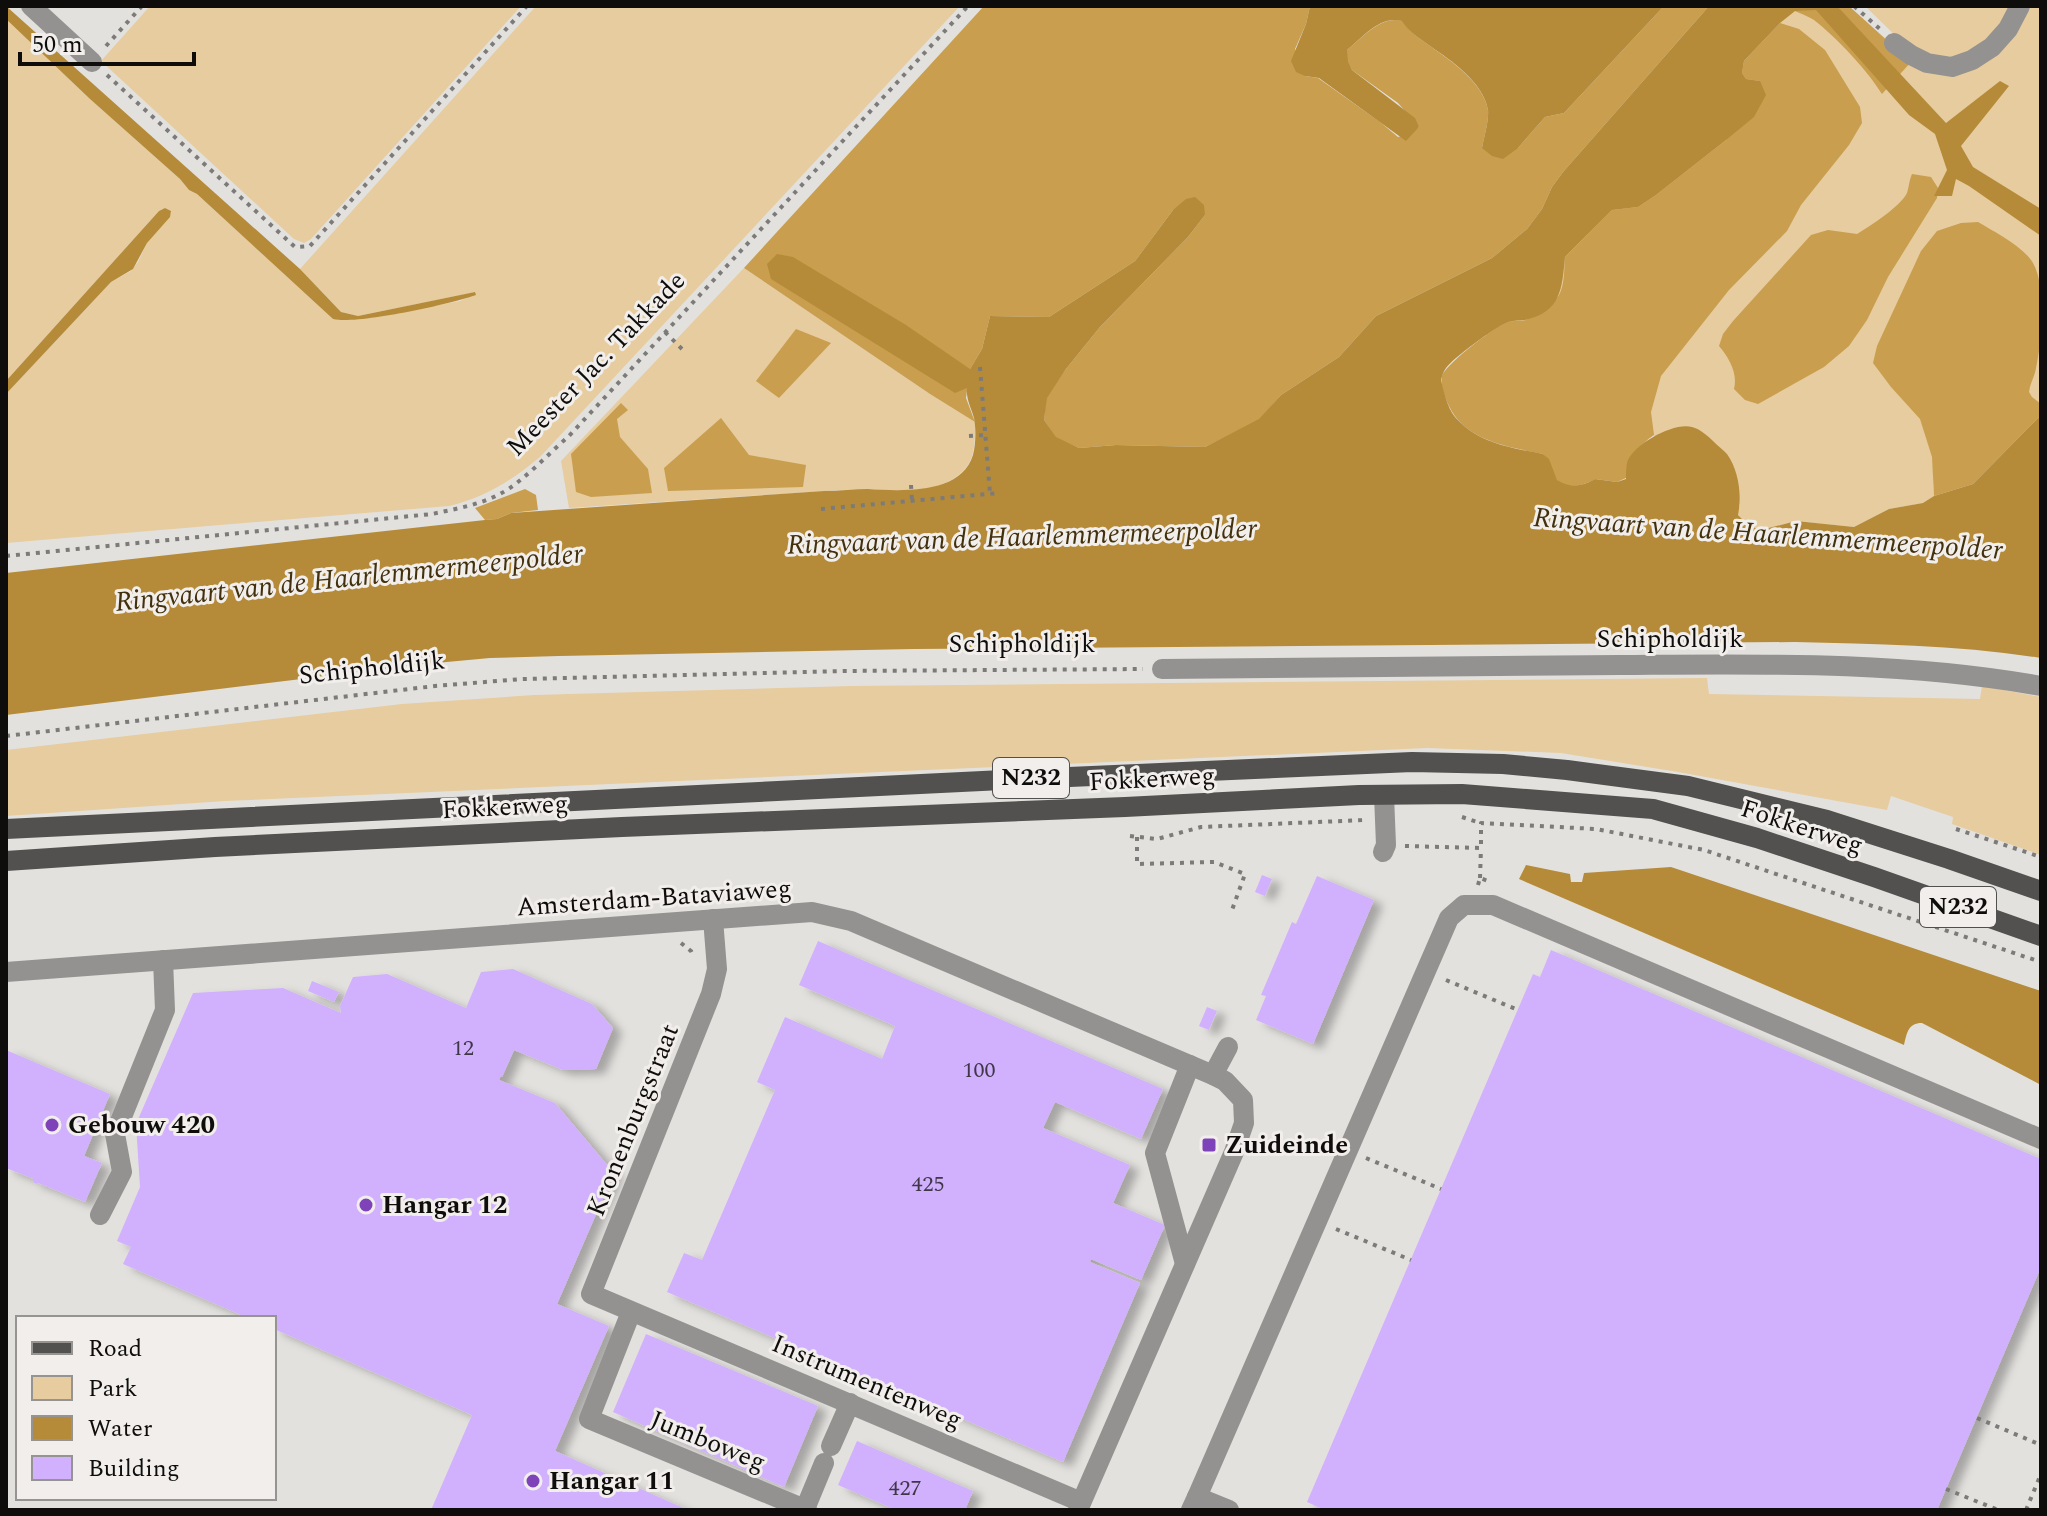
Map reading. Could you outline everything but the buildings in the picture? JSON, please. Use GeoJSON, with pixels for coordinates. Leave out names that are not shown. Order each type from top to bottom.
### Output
{"type":"FeatureCollection","features":[{"type":"Feature","properties":{"kind":"main road","name":"Fokkerweg"},"geometry":{"type":"LineString","coordinates":[[6,829],[1054,777],[1412,762],[1503,764],[1688,786],[1827,820],[2041,891]]}},
{"type":"Feature","properties":{"kind":"main road","name":"Fokkerweg"},"geometry":{"type":"LineString","coordinates":[[6,861],[305,842],[1462,794],[1653,809],[1757,838],[2041,936]]}},
{"type":"Feature","properties":{"kind":"street"},"geometry":{"type":"LineString","coordinates":[[31,6],[92,62]]}},
{"type":"Feature","properties":{"kind":"street"},"geometry":{"type":"LineString","coordinates":[[1894,43],[1927,63],[1952,67],[1972,60],[1992,47],[2008,29],[2020,6]]}},
{"type":"Feature","properties":{"kind":"street","name":"Schipholdijk"},"geometry":{"type":"LineString","coordinates":[[1162,669],[1727,664],[1882,666],[2041,686]]}},
{"type":"Feature","properties":{"kind":"street"},"geometry":{"type":"LineString","coordinates":[[1384,795],[1385,848]]}},
{"type":"Feature","properties":{"kind":"street"},"geometry":{"type":"LineString","coordinates":[[1229,1510],[1194,1503],[1449,918],[1464,905],[1493,905],[2041,1139]]}},
{"type":"Feature","properties":{"kind":"street","name":"Amsterdam-Bataviaweg"},"geometry":{"type":"LineString","coordinates":[[6,972],[812,912],[851,921],[1225,1081],[1243,1100],[1244,1123],[1185,1264]]}},
{"type":"Feature","properties":{"kind":"street","name":"Kronenburgstraat"},"geometry":{"type":"LineString","coordinates":[[631,1312],[591,1294],[711,994],[717,969],[713,919]]}},
{"type":"Feature","properties":{"kind":"street"},"geometry":{"type":"LineString","coordinates":[[100,1215],[122,1172],[115,1134],[165,1010],[163,960]]}},
{"type":"Feature","properties":{"kind":"street"},"geometry":{"type":"LineString","coordinates":[[1213,1075],[1228,1047]]}},
{"type":"Feature","properties":{"kind":"street"},"geometry":{"type":"LineString","coordinates":[[1080,1506],[1185,1264],[1155,1153],[1190,1065]]}},
{"type":"Feature","properties":{"kind":"street","name":"Instrumentenweg"},"geometry":{"type":"LineString","coordinates":[[631,1312],[850,1403],[1080,1506]]}},
{"type":"Feature","properties":{"kind":"street","name":"Jumboweg"},"geometry":{"type":"LineString","coordinates":[[631,1312],[589,1419],[806,1510]]}},
{"type":"Feature","properties":{"kind":"street"},"geometry":{"type":"LineString","coordinates":[[806,1510],[850,1403]]}},
{"type":"Feature","properties":{"kind":"path"},"geometry":{"type":"LineString","coordinates":[[142,6],[92,62],[295,247],[310,246],[527,6]]}},
{"type":"Feature","properties":{"kind":"path","name":"Meester Jac. Takkade"},"geometry":{"type":"LineString","coordinates":[[6,556],[432,514],[467,507],[501,494],[569,436],[968,6]]}},
{"type":"Feature","properties":{"kind":"path"},"geometry":{"type":"LineString","coordinates":[[1854,6],[1894,43]]}},
{"type":"Feature","properties":{"kind":"path"},"geometry":{"type":"LineString","coordinates":[[665,332],[684,351]]}},
{"type":"Feature","properties":{"kind":"path"},"geometry":{"type":"LineString","coordinates":[[980,367],[990,494]]}},
{"type":"Feature","properties":{"kind":"path"},"geometry":{"type":"LineString","coordinates":[[969,436],[985,435]]}},
{"type":"Feature","properties":{"kind":"path"},"geometry":{"type":"LineString","coordinates":[[911,485],[912,501]]}},
{"type":"Feature","properties":{"kind":"path"},"geometry":{"type":"LineString","coordinates":[[821,509],[999,493]]}},
{"type":"Feature","properties":{"kind":"path","name":"Schipholdijk"},"geometry":{"type":"LineString","coordinates":[[6,736],[435,686],[522,679],[1162,669]]}},
{"type":"Feature","properties":{"kind":"path"},"geometry":{"type":"LineString","coordinates":[[1130,836],[1157,839],[1201,827],[1385,819]]}},
{"type":"Feature","properties":{"kind":"path"},"geometry":{"type":"LineString","coordinates":[[1480,878],[1481,823],[1596,829],[1704,850],[2041,962]]}},
{"type":"Feature","properties":{"kind":"path"},"geometry":{"type":"LineString","coordinates":[[1956,829],[2041,857]]}},
{"type":"Feature","properties":{"kind":"path"},"geometry":{"type":"LineString","coordinates":[[1137,837],[1137,864],[1214,862],[1245,874],[1232,910]]}},
{"type":"Feature","properties":{"kind":"path"},"geometry":{"type":"LineString","coordinates":[[1385,848],[1481,848]]}},
{"type":"Feature","properties":{"kind":"path"},"geometry":{"type":"LineString","coordinates":[[678,941],[691,951],[697,965]]}},
{"type":"Feature","properties":{"kind":"path"},"geometry":{"type":"LineString","coordinates":[[1426,971],[1518,1010]]}},
{"type":"Feature","properties":{"kind":"path"},"geometry":{"type":"LineString","coordinates":[[1348,1151],[1441,1189]]}},
{"type":"Feature","properties":{"kind":"path"},"geometry":{"type":"LineString","coordinates":[[1317,1221],[1411,1260]]}},
{"type":"Feature","properties":{"kind":"path"},"geometry":{"type":"LineString","coordinates":[[1977,1418],[2041,1445]]}},
{"type":"Feature","properties":{"kind":"path"},"geometry":{"type":"LineString","coordinates":[[2026,1510],[2041,1474]]}},
{"type":"Feature","properties":{"kind":"path"},"geometry":{"type":"LineString","coordinates":[[1946,1489],[1998,1510]]}},
{"type":"Feature","properties":{"kind":"green space"},"geometry":{"type":"Polygon","coordinates":[[[150,6],[521,6],[311,239],[304,243],[294,239],[101,61],[150,6]]]}},
{"type":"Feature","properties":{"kind":"green space"},"geometry":{"type":"Polygon","coordinates":[[[536,6],[960,6],[540,457],[498,487],[449,506],[6,543],[6,394],[111,282],[131,271],[147,243],[171,213],[165,208],[159,211],[6,381],[6,19],[189,190],[333,319],[338,320],[460,301],[476,292],[358,316],[341,312],[300,269],[536,6]]]}},
{"type":"Feature","properties":{"kind":"green space"},"geometry":{"type":"Polygon","coordinates":[[[1795,6],[1911,62],[1942,73],[2028,12],[2030,6],[2041,6],[2041,414],[1933,475],[1934,496],[1924,503],[1889,509],[1854,527],[1796,521],[1761,530],[1749,526],[1737,514],[1740,504],[1509,321],[1795,6]]]}},
{"type":"Feature","properties":{"kind":"green space"},"geometry":{"type":"Polygon","coordinates":[[[1865,6],[2012,6],[1988,43],[1966,57],[1935,59],[1901,41],[1865,6]]]}},
{"type":"Feature","properties":{"kind":"green space"},"geometry":{"type":"Polygon","coordinates":[[[744,268],[975,422],[973,453],[964,470],[943,484],[919,490],[847,490],[569,508],[561,461],[744,268]]]}},
{"type":"Feature","properties":{"kind":"green space"},"geometry":{"type":"Polygon","coordinates":[[[1707,678],[1709,694],[1980,699],[1982,686],[2041,697],[2041,855],[1952,824],[1953,817],[1891,796],[1887,810],[1561,753],[1427,748],[225,801],[6,816],[6,750],[402,704],[535,695],[851,686],[1707,678]]]}},
{"type":"Feature","properties":{"kind":"shaded area"},"geometry":{"type":"Polygon","coordinates":[[[984,6],[1310,6],[1295,49],[1305,76],[1318,78],[1398,137],[1419,127],[1398,103],[1352,70],[1347,62],[1347,50],[1380,24],[1403,21],[1415,35],[1465,73],[1480,90],[1488,110],[1482,148],[1518,148],[1545,117],[1564,113],[1664,6],[1709,6],[1563,172],[1527,229],[1492,258],[1376,316],[1339,357],[1281,395],[1259,420],[1205,447],[1116,445],[1079,448],[1056,438],[1044,420],[1046,398],[1100,327],[1188,237],[1205,215],[1173,210],[1135,261],[1049,317],[990,316],[982,349],[970,369],[966,398],[975,422],[744,268],[984,6]]]}},
{"type":"Feature","properties":{"kind":"shaded area"},"geometry":{"type":"Polygon","coordinates":[[[1786,6],[1849,6],[1911,62],[1882,94],[1832,36],[1814,20],[1786,6]]]}},
{"type":"Feature","properties":{"kind":"shaded area"},"geometry":{"type":"Polygon","coordinates":[[[1780,23],[1799,29],[1825,50],[1860,107],[1862,123],[1849,145],[1801,205],[1787,231],[1729,290],[1661,376],[1651,412],[1654,435],[1635,454],[1626,478],[1617,482],[1595,479],[1586,484],[1564,485],[1556,479],[1543,454],[1489,440],[1466,427],[1456,418],[1444,395],[1442,376],[1445,370],[1492,331],[1508,322],[1526,320],[1554,301],[1563,285],[1565,257],[1612,210],[1638,207],[1726,140],[1760,81],[1746,79],[1742,73],[1744,61],[1780,23]]]}},
{"type":"Feature","properties":{"kind":"shaded area"},"geometry":{"type":"Polygon","coordinates":[[[1912,174],[1931,177],[1938,188],[1937,198],[1849,346],[1824,367],[1758,404],[1745,400],[1734,389],[1732,366],[1719,346],[1723,334],[1811,235],[1828,230],[1857,234],[1898,204],[1907,193],[1912,174]]]}},
{"type":"Feature","properties":{"kind":"shaded area"},"geometry":{"type":"Polygon","coordinates":[[[1978,222],[2023,251],[2037,274],[2042,300],[2041,329],[2029,392],[2041,404],[2041,415],[1973,484],[1934,496],[1932,457],[1920,419],[1873,363],[1877,346],[1921,251],[1937,231],[1961,223],[1978,222]]]}},
{"type":"Feature","properties":{"kind":"shaded area"},"geometry":{"type":"Polygon","coordinates":[[[796,329],[831,343],[779,398],[756,381],[796,329]]]}},
{"type":"Feature","properties":{"kind":"shaded area"},"geometry":{"type":"Polygon","coordinates":[[[621,403],[628,410],[617,419],[620,437],[648,469],[652,493],[591,497],[576,492],[571,454],[621,403]]]}},
{"type":"Feature","properties":{"kind":"shaded area"},"geometry":{"type":"Polygon","coordinates":[[[721,418],[749,455],[806,465],[803,487],[668,491],[664,468],[721,418]]]}},
{"type":"Feature","properties":{"kind":"shaded area"},"geometry":{"type":"Polygon","coordinates":[[[525,489],[536,495],[538,510],[485,520],[475,508],[525,489]]]}},
{"type":"Feature","properties":{"kind":"water"},"geometry":{"type":"Polygon","coordinates":[[[6,6],[300,269],[341,312],[358,316],[475,292],[476,295],[382,316],[333,319],[6,19],[6,6]]]}},
{"type":"Feature","properties":{"kind":"water"},"geometry":{"type":"Polygon","coordinates":[[[1310,6],[1664,6],[1564,113],[1545,117],[1518,148],[1503,159],[1492,156],[1482,148],[1488,110],[1480,90],[1465,73],[1414,35],[1402,21],[1379,24],[1347,50],[1352,70],[1415,118],[1419,127],[1406,141],[1319,78],[1296,72],[1291,61],[1310,6]]]}},
{"type":"Feature","properties":{"kind":"water","name":"Ringvaart van de Haarlemmermeerpolder"},"geometry":{"type":"Polygon","coordinates":[[[1709,6],[1837,6],[1946,123],[2000,81],[2009,86],[1961,146],[1973,167],[2041,209],[2041,236],[1956,179],[1952,196],[1934,196],[1947,170],[1935,134],[1909,115],[1816,10],[1795,11],[1744,61],[1742,73],[1746,79],[1760,81],[1766,95],[1754,117],[1638,207],[1612,210],[1565,257],[1561,289],[1553,305],[1546,311],[1500,326],[1450,363],[1441,380],[1450,409],[1464,426],[1484,439],[1543,454],[1549,459],[1557,480],[1571,485],[1585,484],[1595,479],[1617,482],[1626,479],[1628,460],[1647,441],[1676,428],[1695,428],[1727,454],[1738,483],[1738,515],[1749,526],[1761,530],[1796,521],[1854,527],[1889,509],[1923,503],[1934,496],[1973,484],[2041,415],[2041,658],[1949,648],[1795,642],[914,649],[559,656],[425,664],[6,715],[6,573],[497,519],[511,513],[824,491],[913,490],[943,484],[956,477],[966,468],[975,446],[975,422],[967,388],[955,393],[771,279],[767,264],[777,254],[793,257],[906,325],[970,369],[982,349],[990,316],[1049,317],[1135,261],[1173,210],[1186,199],[1195,197],[1204,205],[1205,215],[1188,237],[1100,327],[1066,369],[1047,398],[1044,420],[1056,437],[1079,448],[1116,445],[1205,447],[1259,419],[1281,395],[1339,357],[1376,316],[1492,258],[1527,229],[1563,172],[1709,6]]]}},
{"type":"Feature","properties":{"kind":"water"},"geometry":{"type":"Polygon","coordinates":[[[165,208],[171,211],[170,217],[147,243],[133,269],[111,282],[6,394],[6,381],[165,208]]]}},
{"type":"Feature","properties":{"kind":"water"},"geometry":{"type":"Polygon","coordinates":[[[1526,865],[1570,874],[1571,882],[1582,882],[1584,873],[1671,867],[2041,991],[2041,1085],[1922,1023],[1911,1027],[1904,1045],[1519,879],[1526,865]]]}},
{"type":"Feature","properties":{"kind":"place","name":"Gebouw 420"},"geometry":{"type":"Point","coordinates":[52,1125]}},
{"type":"Feature","properties":{"kind":"place","name":"Zuideinde"},"geometry":{"type":"Point","coordinates":[1209,1145]}},
{"type":"Feature","properties":{"kind":"place","name":"Hangar 12"},"geometry":{"type":"Point","coordinates":[366,1205]}},
{"type":"Feature","properties":{"kind":"place","name":"Hangar 11"},"geometry":{"type":"Point","coordinates":[533,1481]}}]}
